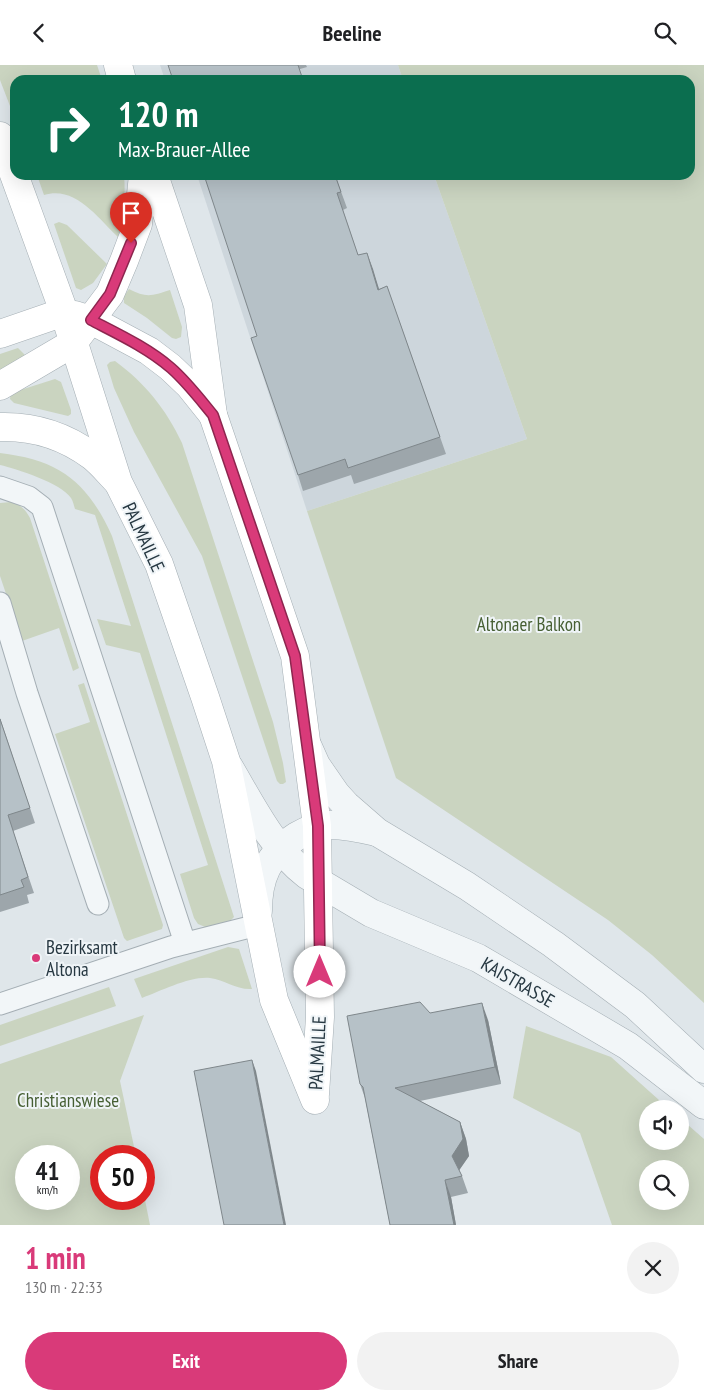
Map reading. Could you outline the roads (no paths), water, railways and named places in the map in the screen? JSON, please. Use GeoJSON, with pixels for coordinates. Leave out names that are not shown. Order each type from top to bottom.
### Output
{"type":"FeatureCollection","features":[{"type":"Feature","properties":{"kind":"main road","name":"PALMAILLE"},"geometry":{"type":"LineString","coordinates":[[0,136],[10,164]]}},
{"type":"Feature","properties":{"kind":"main road","name":"PALMAILLE"},"geometry":{"type":"LineString","coordinates":[[16,180],[64,312],[118,482],[159,564],[226,761],[274,1000],[315,1100],[320,1017],[318,826],[295,656],[213,415],[198,305],[156,180]]}},
{"type":"Feature","properties":{"kind":"main road"},"geometry":{"type":"LineString","coordinates":[[0,386],[73,343],[110,294],[138,224],[142,180]]}},
{"type":"Feature","properties":{"kind":"main road","name":"PALMAILLE"},"geometry":{"type":"LineString","coordinates":[[64,312],[91,320],[149,351],[189,385],[213,415]]}},
{"type":"Feature","properties":{"kind":"main road"},"geometry":{"type":"LineString","coordinates":[[0,334],[64,312]]}},
{"type":"Feature","properties":{"kind":"main road"},"geometry":{"type":"LineString","coordinates":[[0,427],[18,427],[46,432],[70,442],[93,457],[118,482]]}},
{"type":"Feature","properties":{"kind":"street"},"geometry":{"type":"LineString","coordinates":[[306,743],[324,779],[346,805],[377,832],[467,886],[553,944],[635,1005],[704,1069]]}},
{"type":"Feature","properties":{"kind":"street","name":"PALMAILLE"},"geometry":{"type":"LineString","coordinates":[[226,761],[254,810],[280,848],[298,868],[320,883]]}},
{"type":"Feature","properties":{"kind":"street"},"geometry":{"type":"LineString","coordinates":[[318,826],[337,825],[377,832]]}},
{"type":"Feature","properties":{"kind":"street","name":"PALMAILLE"},"geometry":{"type":"LineString","coordinates":[[258,925],[258,894],[268,863],[280,848],[300,834],[318,826]]}},
{"type":"Feature","properties":{"kind":"street","name":"KAISTRASSE"},"geometry":{"type":"LineString","coordinates":[[320,883],[371,913],[478,958],[628,1046],[704,1105]]}},
{"type":"Feature","properties":{"kind":"lane"},"geometry":{"type":"LineString","coordinates":[[0,487],[30,497],[42,507],[178,945]]}},
{"type":"Feature","properties":{"kind":"lane"},"geometry":{"type":"LineString","coordinates":[[0,603],[30,701],[98,904]]}},
{"type":"Feature","properties":{"kind":"lane"},"geometry":{"type":"LineString","coordinates":[[0,1004],[178,945],[258,925]]}},
{"type":"Feature","properties":{"kind":"place","name":"Bezirksamt Altona"},"geometry":{"type":"Point","coordinates":[36,958]}},
{"type":"Feature","properties":{"kind":"park label","name":"Altonaer Balkon"},"geometry":{"type":"Point","coordinates":[529,624]}},
{"type":"Feature","properties":{"kind":"park label","name":"Christianswiese"},"geometry":{"type":"Point","coordinates":[68,1100]}}]}
